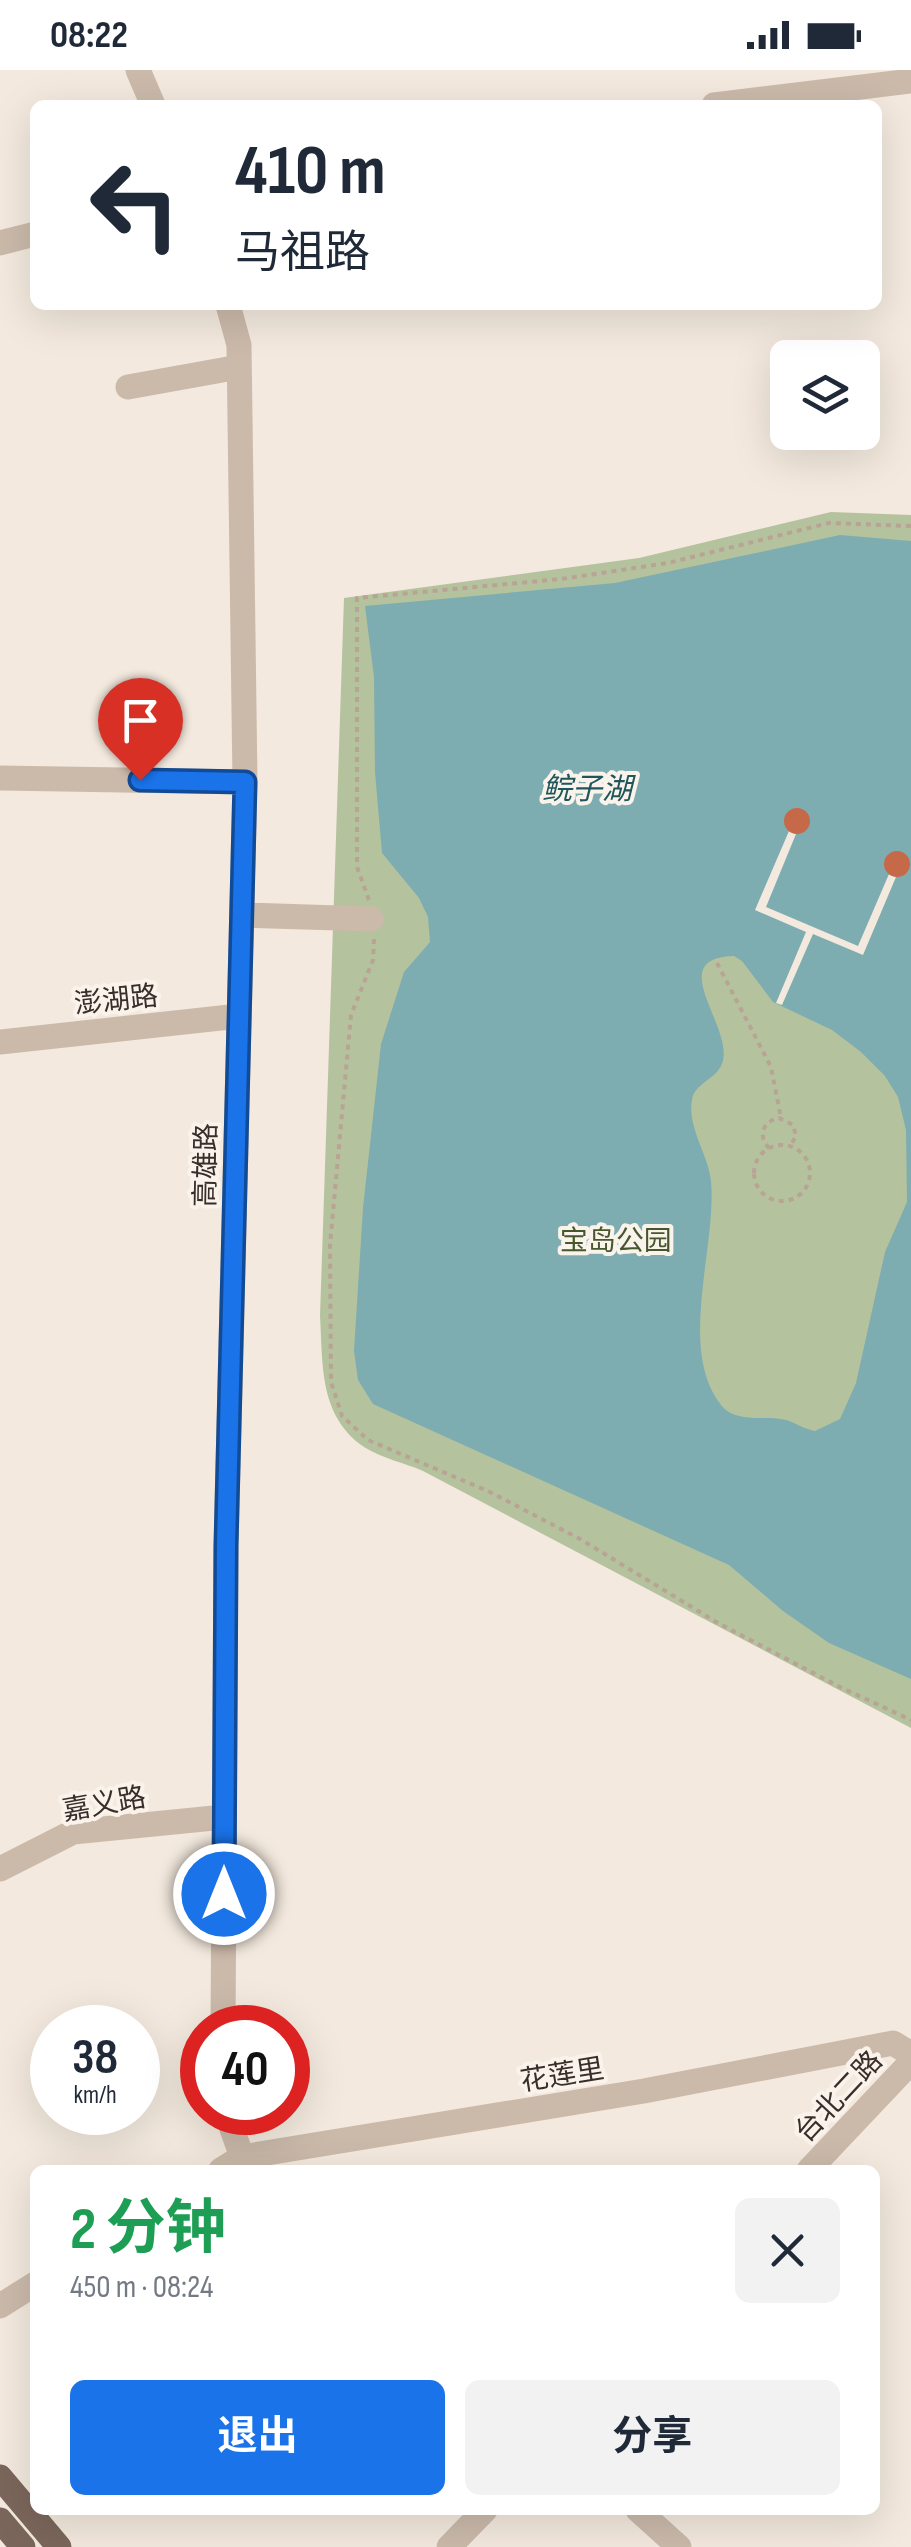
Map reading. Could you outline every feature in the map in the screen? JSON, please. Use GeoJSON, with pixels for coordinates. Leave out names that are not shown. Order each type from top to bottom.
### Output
{"type":"FeatureCollection","features":[{"type":"Feature","properties":{"kind":"main road"},"geometry":{"type":"LineString","coordinates":[[0,2477],[30,2513]]}},
{"type":"Feature","properties":{"kind":"main road"},"geometry":{"type":"LineString","coordinates":[[32,2515],[59,2547]]}},
{"type":"Feature","properties":{"kind":"main road"},"geometry":{"type":"LineString","coordinates":[[0,2520],[23,2547]]}},
{"type":"Feature","properties":{"kind":"street"},"geometry":{"type":"LineString","coordinates":[[138,70],[152,100]]}},
{"type":"Feature","properties":{"kind":"street"},"geometry":{"type":"LineString","coordinates":[[757,100],[911,82]]}},
{"type":"Feature","properties":{"kind":"street"},"geometry":{"type":"LineString","coordinates":[[0,243],[30,235]]}},
{"type":"Feature","properties":{"kind":"street","name":"高雄路"},"geometry":{"type":"LineString","coordinates":[[224,2005],[226,1546],[245,782],[239,345],[229,310]]}},
{"type":"Feature","properties":{"kind":"street"},"geometry":{"type":"LineString","coordinates":[[128,387],[239,368]]}},
{"type":"Feature","properties":{"kind":"street"},"geometry":{"type":"LineString","coordinates":[[0,778],[245,782]]}},
{"type":"Feature","properties":{"kind":"street"},"geometry":{"type":"LineString","coordinates":[[242,915],[372,918]]}},
{"type":"Feature","properties":{"kind":"street","name":"澎湖路"},"geometry":{"type":"LineString","coordinates":[[0,1042],[239,1016]]}},
{"type":"Feature","properties":{"kind":"street","name":"嘉义路"},"geometry":{"type":"LineString","coordinates":[[0,1869],[73,1832],[224,1817]]}},
{"type":"Feature","properties":{"kind":"street","name":"花莲里"},"geometry":{"type":"LineString","coordinates":[[244,2165],[894,2043],[911,2054]]}},
{"type":"Feature","properties":{"kind":"street","name":"台北二路"},"geometry":{"type":"LineString","coordinates":[[814,2165],[911,2062]]}},
{"type":"Feature","properties":{"kind":"street"},"geometry":{"type":"LineString","coordinates":[[232,2135],[239,2165]]}},
{"type":"Feature","properties":{"kind":"street"},"geometry":{"type":"LineString","coordinates":[[0,2306],[30,2287]]}},
{"type":"Feature","properties":{"kind":"street"},"geometry":{"type":"LineString","coordinates":[[449,2547],[480,2515]]}},
{"type":"Feature","properties":{"kind":"street"},"geometry":{"type":"LineString","coordinates":[[644,2515],[679,2547]]}},
{"type":"Feature","properties":{"kind":"path"},"geometry":{"type":"LineString","coordinates":[[911,526],[828,523],[668,563],[561,579],[357,598],[357,867],[369,896],[373,960],[351,1015],[330,1246],[331,1382],[342,1416],[368,1440],[490,1492],[580,1539],[718,1623],[911,1720]]}},
{"type":"Feature","properties":{"kind":"path"},"geometry":{"type":"LineString","coordinates":[[717,963],[771,1066],[781,1118]]}},
{"type":"Feature","properties":{"kind":"path"},"geometry":{"type":"LineString","coordinates":[[770,1148],[763,1140],[763,1130],[769,1121],[781,1118],[795,1130],[791,1146]]}},
{"type":"Feature","properties":{"kind":"path"},"geometry":{"type":"LineString","coordinates":[[791,1146],[806,1159],[810,1178],[802,1194],[786,1202],[768,1198],[756,1186],[757,1159],[770,1148],[791,1146]]}},
{"type":"Feature","properties":{"kind":"green space","name":"鲩子湖"},"geometry":{"type":"Polygon","coordinates":[[[831,512],[911,515],[911,1728],[423,1471],[364,1447],[349,1434],[331,1405],[322,1353],[320,1316],[344,598],[639,558],[831,512]]]}},
{"type":"Feature","properties":{"kind":"water","name":"鲩子湖"},"geometry":{"type":"Polygon","coordinates":[[[840,535],[911,541],[911,1679],[829,1643],[783,1611],[729,1565],[373,1404],[358,1380],[354,1351],[363,1208],[381,1044],[404,972],[430,942],[428,917],[419,898],[382,853],[375,772],[374,677],[365,606],[615,583],[840,535]],[[734,956],[713,960],[703,969],[706,999],[724,1051],[718,1071],[694,1095],[691,1110],[711,1181],[700,1327],[702,1356],[708,1382],[727,1411],[743,1417],[786,1420],[815,1431],[840,1419],[856,1383],[885,1252],[907,1202],[906,1130],[898,1097],[885,1076],[832,1030],[773,1002],[734,956]]]}},
{"type":"Feature","properties":{"kind":"pier"},"geometry":{"type":"Polygon","coordinates":[[[789,831],[796,834],[766,907],[858,946],[889,874],[896,877],[863,955],[813,934],[782,1005],[776,1003],[806,932],[755,910],[789,831]]]}},
{"type":"Feature","properties":{"kind":"building"},"geometry":{"type":"Polygon","coordinates":[[[797,808],[806,812],[810,821],[806,830],[797,834],[788,830],[784,821],[788,812],[797,808]]]}},
{"type":"Feature","properties":{"kind":"building"},"geometry":{"type":"Polygon","coordinates":[[[897,851],[906,855],[910,864],[906,873],[897,877],[888,873],[884,864],[888,855],[897,851]]]}},
{"type":"Feature","properties":{"kind":"route"},"geometry":{"type":"LineString","coordinates":[[140,780],[245,782],[226,1546],[224,1894]]}},
{"type":"Feature","properties":{"kind":"park label","name":"宝岛公园"},"geometry":{"type":"Point","coordinates":[616,1240]}}]}
